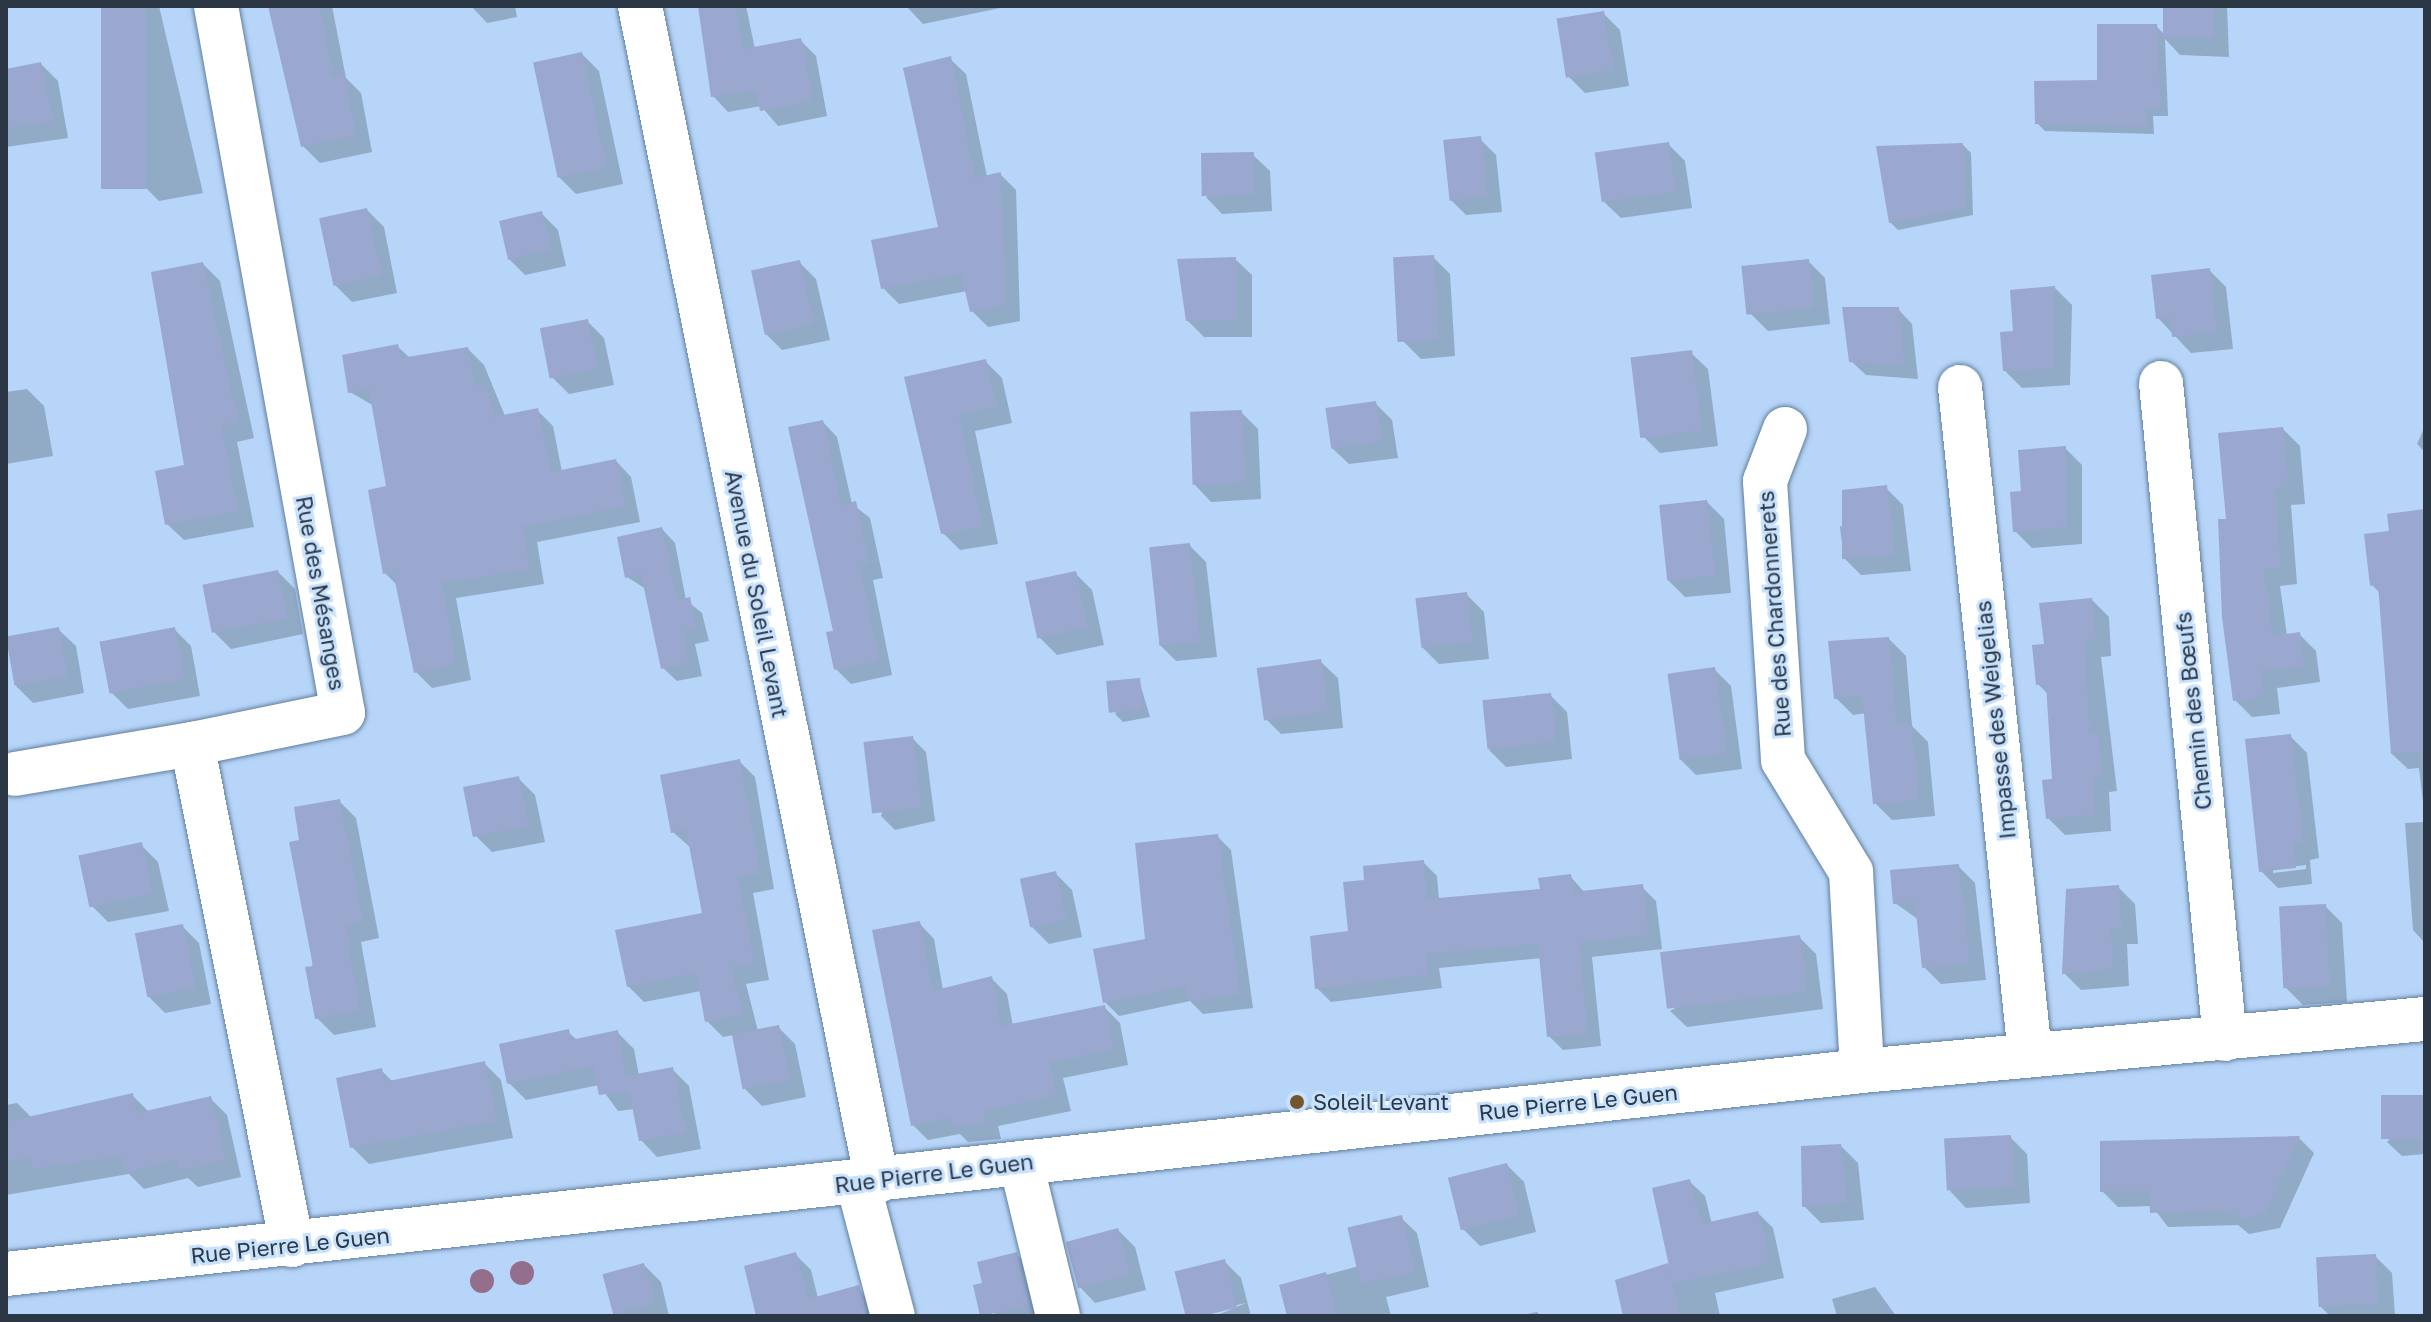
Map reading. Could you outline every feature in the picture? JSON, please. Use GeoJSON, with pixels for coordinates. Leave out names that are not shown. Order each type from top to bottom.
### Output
{"type":"FeatureCollection","features":[{"type":"Feature","properties":{"kind":"street","name":"Rue des Mésanges"},"geometry":{"type":"LineString","coordinates":[[192,744],[343,713],[216,6]]}},
{"type":"Feature","properties":{"kind":"street","name":"Avenue du Soleil Levant"},"geometry":{"type":"LineString","coordinates":[[640,6],[893,1316]]}},
{"type":"Feature","properties":{"kind":"street","name":"Chemin des Bœufs"},"geometry":{"type":"LineString","coordinates":[[2161,383],[2225,1039]]}},
{"type":"Feature","properties":{"kind":"street","name":"Impasse des Weigelias"},"geometry":{"type":"LineString","coordinates":[[1960,387],[2030,1054]]}},
{"type":"Feature","properties":{"kind":"street","name":"Rue des Chardonnerets"},"geometry":{"type":"LineString","coordinates":[[1785,429],[1765,481],[1783,760],[1851,872],[1862,1071]]}},
{"type":"Feature","properties":{"kind":"street"},"geometry":{"type":"LineString","coordinates":[[15,774],[192,744],[292,1245]]}},
{"type":"Feature","properties":{"kind":"street"},"geometry":{"type":"LineString","coordinates":[[1862,1071],[2425,1019]]}},
{"type":"Feature","properties":{"kind":"street","name":"Rue Pierre Le Guen"},"geometry":{"type":"LineString","coordinates":[[6,1274],[1862,1071]]}},
{"type":"Feature","properties":{"kind":"street"},"geometry":{"type":"LineString","coordinates":[[1021,1163],[1058,1316]]}},
{"type":"Feature","properties":{"kind":"building"},"geometry":{"type":"Polygon","coordinates":[[[101,6],[146,6],[146,189],[101,189],[101,6]]]}},
{"type":"Feature","properties":{"kind":"building"},"geometry":{"type":"Polygon","coordinates":[[[268,6],[320,6],[333,76],[344,74],[356,136],[301,147],[268,6]]]}},
{"type":"Feature","properties":{"kind":"building"},"geometry":{"type":"Polygon","coordinates":[[[698,6],[735,6],[743,49],[801,38],[813,101],[760,111],[756,90],[711,97],[698,6]]]}},
{"type":"Feature","properties":{"kind":"building"},"geometry":{"type":"Polygon","coordinates":[[[2163,6],[2214,6],[2214,38],[2163,38],[2163,6]]]}},
{"type":"Feature","properties":{"kind":"building"},"geometry":{"type":"Polygon","coordinates":[[[1604,11],[1613,70],[1566,78],[1557,19],[1604,11]]]}},
{"type":"Feature","properties":{"kind":"building"},"geometry":{"type":"Polygon","coordinates":[[[2097,24],[2157,24],[2161,109],[2146,109],[2147,127],[2035,124],[2034,81],[2097,80],[2097,24]]]}},
{"type":"Feature","properties":{"kind":"building"},"geometry":{"type":"Polygon","coordinates":[[[582,52],[607,167],[558,178],[533,62],[582,52]]]}},
{"type":"Feature","properties":{"kind":"building"},"geometry":{"type":"Polygon","coordinates":[[[951,56],[975,178],[1001,172],[1005,305],[970,312],[961,274],[881,289],[871,240],[938,227],[903,68],[951,56]]]}},
{"type":"Feature","properties":{"kind":"building"},"geometry":{"type":"Polygon","coordinates":[[[41,62],[53,121],[6,129],[6,69],[41,62]]]}},
{"type":"Feature","properties":{"kind":"building"},"geometry":{"type":"Polygon","coordinates":[[[1481,136],[1487,197],[1450,201],[1443,140],[1481,136]]]}},
{"type":"Feature","properties":{"kind":"building"},"geometry":{"type":"Polygon","coordinates":[[[1669,142],[1676,192],[1602,202],[1595,152],[1669,142]]]}},
{"type":"Feature","properties":{"kind":"building"},"geometry":{"type":"Polygon","coordinates":[[[1963,143],[1966,208],[1889,223],[1876,146],[1963,143]]]}},
{"type":"Feature","properties":{"kind":"building"},"geometry":{"type":"Polygon","coordinates":[[[1254,152],[1255,195],[1202,196],[1201,153],[1254,152]]]}},
{"type":"Feature","properties":{"kind":"building"},"geometry":{"type":"Polygon","coordinates":[[[367,208],[381,275],[333,286],[319,218],[367,208]]]}},
{"type":"Feature","properties":{"kind":"building"},"geometry":{"type":"Polygon","coordinates":[[[542,211],[551,250],[508,260],[499,221],[542,211]]]}},
{"type":"Feature","properties":{"kind":"building"},"geometry":{"type":"Polygon","coordinates":[[[1434,255],[1438,340],[1398,342],[1393,257],[1434,255]]]}},
{"type":"Feature","properties":{"kind":"building"},"geometry":{"type":"Polygon","coordinates":[[[1236,257],[1237,321],[1186,321],[1177,259],[1236,257]]]}},
{"type":"Feature","properties":{"kind":"building"},"geometry":{"type":"Polygon","coordinates":[[[1809,259],[1814,308],[1746,315],[1741,266],[1809,259]]]}},
{"type":"Feature","properties":{"kind":"building"},"geometry":{"type":"Polygon","coordinates":[[[800,260],[814,325],[765,335],[751,270],[800,260]]]}},
{"type":"Feature","properties":{"kind":"building"},"geometry":{"type":"Polygon","coordinates":[[[203,262],[238,422],[221,425],[238,511],[165,525],[155,471],[184,465],[151,272],[203,262]]]}},
{"type":"Feature","properties":{"kind":"building"},"geometry":{"type":"Polygon","coordinates":[[[2210,268],[2217,332],[2172,337],[2170,317],[2156,319],[2151,275],[2210,268]]]}},
{"type":"Feature","properties":{"kind":"building"},"geometry":{"type":"Polygon","coordinates":[[[2055,286],[2054,369],[2003,371],[2000,332],[2013,331],[2010,290],[2055,286]]]}},
{"type":"Feature","properties":{"kind":"building"},"geometry":{"type":"Polygon","coordinates":[[[1842,307],[1899,307],[1905,366],[1849,362],[1842,307]]]}},
{"type":"Feature","properties":{"kind":"building"},"geometry":{"type":"Polygon","coordinates":[[[588,319],[598,369],[550,378],[540,328],[588,319]]]}},
{"type":"Feature","properties":{"kind":"building"},"geometry":{"type":"Polygon","coordinates":[[[398,344],[401,358],[468,347],[476,386],[487,384],[493,417],[538,408],[551,472],[616,459],[626,506],[522,527],[530,569],[442,583],[456,664],[414,673],[393,572],[383,574],[368,490],[386,486],[369,390],[348,393],[342,355],[398,344]]]}},
{"type":"Feature","properties":{"kind":"building"},"geometry":{"type":"Polygon","coordinates":[[[1692,350],[1702,430],[1640,438],[1630,358],[1692,350]]]}},
{"type":"Feature","properties":{"kind":"building"},"geometry":{"type":"Polygon","coordinates":[[[986,359],[997,407],[959,415],[982,527],[941,534],[904,377],[986,359]]]}},
{"type":"Feature","properties":{"kind":"building"},"geometry":{"type":"Polygon","coordinates":[[[1376,401],[1382,442],[1331,449],[1325,408],[1376,401]]]}},
{"type":"Feature","properties":{"kind":"building"},"geometry":{"type":"Polygon","coordinates":[[[1242,410],[1245,483],[1193,485],[1190,412],[1242,410]]]}},
{"type":"Feature","properties":{"kind":"building"},"geometry":{"type":"Polygon","coordinates":[[[823,420],[841,505],[856,501],[869,564],[860,566],[879,661],[834,670],[826,632],[833,631],[788,427],[823,420]]]}},
{"type":"Feature","properties":{"kind":"building"},"geometry":{"type":"Polygon","coordinates":[[[2283,427],[2289,487],[2275,489],[2281,568],[2264,569],[2273,636],[2300,632],[2304,666],[2261,671],[2264,697],[2233,701],[2222,617],[2218,519],[2226,519],[2218,433],[2283,427]]]}},
{"type":"Feature","properties":{"kind":"building"},"geometry":{"type":"Polygon","coordinates":[[[2066,446],[2066,527],[2013,532],[2010,492],[2021,491],[2018,450],[2066,446]]]}},
{"type":"Feature","properties":{"kind":"building"},"geometry":{"type":"Polygon","coordinates":[[[1887,485],[1895,555],[1842,559],[1842,490],[1887,485]]]}},
{"type":"Feature","properties":{"kind":"building"},"geometry":{"type":"Polygon","coordinates":[[[1707,500],[1715,576],[1667,581],[1659,505],[1707,500]]]}},
{"type":"Feature","properties":{"kind":"building"},"geometry":{"type":"Polygon","coordinates":[[[2425,509],[2425,751],[2391,754],[2378,584],[2370,586],[2364,534],[2389,531],[2387,514],[2425,509]]]}},
{"type":"Feature","properties":{"kind":"building"},"geometry":{"type":"Polygon","coordinates":[[[662,527],[677,600],[690,597],[697,628],[683,631],[689,663],[661,669],[641,574],[625,578],[617,537],[662,527]]]}},
{"type":"Feature","properties":{"kind":"building"},"geometry":{"type":"Polygon","coordinates":[[[1190,543],[1200,641],[1160,646],[1149,547],[1190,543]]]}},
{"type":"Feature","properties":{"kind":"building"},"geometry":{"type":"Polygon","coordinates":[[[278,570],[287,618],[212,633],[202,585],[278,570]]]}},
{"type":"Feature","properties":{"kind":"building"},"geometry":{"type":"Polygon","coordinates":[[[1076,571],[1088,628],[1037,639],[1025,582],[1076,571]]]}},
{"type":"Feature","properties":{"kind":"building"},"geometry":{"type":"Polygon","coordinates":[[[1467,592],[1473,642],[1421,648],[1415,598],[1467,592]]]}},
{"type":"Feature","properties":{"kind":"building"},"geometry":{"type":"Polygon","coordinates":[[[2092,598],[2096,639],[2085,641],[2090,734],[2098,733],[2101,775],[2093,776],[2095,815],[2046,819],[2042,780],[2052,779],[2046,684],[2036,685],[2032,645],[2044,644],[2039,603],[2092,598]]]}},
{"type":"Feature","properties":{"kind":"building"},"geometry":{"type":"Polygon","coordinates":[[[59,627],[68,676],[15,686],[6,636],[59,627]]]}},
{"type":"Feature","properties":{"kind":"building"},"geometry":{"type":"Polygon","coordinates":[[[175,627],[185,679],[110,694],[99,642],[175,627]]]}},
{"type":"Feature","properties":{"kind":"building"},"geometry":{"type":"Polygon","coordinates":[[[1889,637],[1897,725],[1912,723],[1919,800],[1873,804],[1862,696],[1834,699],[1828,641],[1889,637]]]}},
{"type":"Feature","properties":{"kind":"building"},"geometry":{"type":"Polygon","coordinates":[[[1321,659],[1328,711],[1264,721],[1257,668],[1321,659]]]}},
{"type":"Feature","properties":{"kind":"building"},"geometry":{"type":"Polygon","coordinates":[[[1715,667],[1727,753],[1680,760],[1667,674],[1715,667]]]}},
{"type":"Feature","properties":{"kind":"building"},"geometry":{"type":"Polygon","coordinates":[[[1140,678],[1143,710],[1109,713],[1106,681],[1140,678]]]}},
{"type":"Feature","properties":{"kind":"building"},"geometry":{"type":"Polygon","coordinates":[[[1551,693],[1556,742],[1487,749],[1482,700],[1551,693]]]}},
{"type":"Feature","properties":{"kind":"building"},"geometry":{"type":"Polygon","coordinates":[[[2291,734],[2303,842],[2294,843],[2296,868],[2259,872],[2245,739],[2291,734]]]}},
{"type":"Feature","properties":{"kind":"building"},"geometry":{"type":"Polygon","coordinates":[[[913,736],[922,807],[872,814],[863,742],[913,736]]]}},
{"type":"Feature","properties":{"kind":"building"},"geometry":{"type":"Polygon","coordinates":[[[740,759],[760,873],[738,877],[755,964],[731,968],[743,1014],[705,1022],[696,973],[627,987],[615,930],[702,913],[686,830],[671,833],[660,775],[740,759]]]}},
{"type":"Feature","properties":{"kind":"building"},"geometry":{"type":"Polygon","coordinates":[[[519,776],[529,826],[473,837],[463,787],[519,776]]]}},
{"type":"Feature","properties":{"kind":"building"},"geometry":{"type":"Polygon","coordinates":[[[340,799],[363,922],[345,925],[360,1011],[315,1019],[305,967],[313,966],[289,842],[299,840],[294,807],[340,799]]]}},
{"type":"Feature","properties":{"kind":"building"},"geometry":{"type":"Polygon","coordinates":[[[1218,834],[1240,995],[1188,1001],[1186,986],[1103,1003],[1093,949],[1145,939],[1135,843],[1218,834]]]}},
{"type":"Feature","properties":{"kind":"building"},"geometry":{"type":"Polygon","coordinates":[[[142,842],[153,894],[89,907],[78,856],[142,842]]]}},
{"type":"Feature","properties":{"kind":"building"},"geometry":{"type":"Polygon","coordinates":[[[1424,860],[1427,899],[1540,889],[1538,878],[1571,874],[1573,892],[1643,884],[1649,935],[1579,943],[1588,1033],[1547,1037],[1538,944],[1426,954],[1428,974],[1315,989],[1310,936],[1348,931],[1343,882],[1364,880],[1363,866],[1424,860]]]}},
{"type":"Feature","properties":{"kind":"building"},"geometry":{"type":"Polygon","coordinates":[[[1959,864],[1970,964],[1922,968],[1915,903],[1893,904],[1890,870],[1959,864]]]}},
{"type":"Feature","properties":{"kind":"building"},"geometry":{"type":"Polygon","coordinates":[[[1056,871],[1066,920],[1030,928],[1020,879],[1056,871]]]}},
{"type":"Feature","properties":{"kind":"building"},"geometry":{"type":"Polygon","coordinates":[[[2119,885],[2122,928],[2111,928],[2113,969],[2062,974],[2066,889],[2119,885]]]}},
{"type":"Feature","properties":{"kind":"building"},"geometry":{"type":"Polygon","coordinates":[[[2326,904],[2330,986],[2283,988],[2279,906],[2326,904]]]}},
{"type":"Feature","properties":{"kind":"building"},"geometry":{"type":"Polygon","coordinates":[[[920,921],[932,991],[992,976],[1001,1026],[1105,1005],[1114,1050],[1049,1063],[1057,1096],[984,1111],[987,1124],[951,1127],[950,1118],[911,1126],[872,930],[920,921]]]}},
{"type":"Feature","properties":{"kind":"building"},"geometry":{"type":"Polygon","coordinates":[[[183,924],[195,988],[147,997],[135,933],[183,924]]]}},
{"type":"Feature","properties":{"kind":"building"},"geometry":{"type":"Polygon","coordinates":[[[1800,935],[1807,992],[1667,1009],[1660,952],[1800,935]]]}},
{"type":"Feature","properties":{"kind":"building"},"geometry":{"type":"Polygon","coordinates":[[[779,1025],[790,1080],[743,1089],[732,1034],[779,1025]]]}},
{"type":"Feature","properties":{"kind":"building"},"geometry":{"type":"Polygon","coordinates":[[[569,1029],[571,1040],[618,1030],[626,1076],[673,1067],[686,1133],[639,1141],[629,1091],[599,1095],[593,1066],[507,1084],[499,1044],[569,1029]]]}},
{"type":"Feature","properties":{"kind":"building"},"geometry":{"type":"Polygon","coordinates":[[[485,1061],[497,1121],[350,1148],[336,1078],[382,1068],[384,1082],[485,1061]]]}},
{"type":"Feature","properties":{"kind":"building"},"geometry":{"type":"Polygon","coordinates":[[[133,1093],[137,1113],[211,1096],[226,1160],[179,1171],[177,1160],[125,1173],[121,1156],[32,1169],[29,1157],[6,1162],[6,1122],[133,1093]]]}},
{"type":"Feature","properties":{"kind":"building"},"geometry":{"type":"Polygon","coordinates":[[[2381,1095],[2425,1095],[2425,1139],[2381,1139],[2381,1095]]]}},
{"type":"Feature","properties":{"kind":"building"},"geometry":{"type":"Polygon","coordinates":[[[2011,1135],[2014,1187],[1947,1190],[1944,1139],[2011,1135]]]}},
{"type":"Feature","properties":{"kind":"building"},"geometry":{"type":"Polygon","coordinates":[[[2300,1136],[2265,1213],[2246,1219],[2221,1210],[2150,1213],[2149,1191],[2100,1192],[2100,1141],[2300,1136]]]}},
{"type":"Feature","properties":{"kind":"building"},"geometry":{"type":"Polygon","coordinates":[[[1841,1144],[1848,1203],[1802,1207],[1801,1146],[1841,1144]]]}},
{"type":"Feature","properties":{"kind":"building"},"geometry":{"type":"Polygon","coordinates":[[[1507,1163],[1520,1215],[1461,1230],[1448,1178],[1507,1163]]]}},
{"type":"Feature","properties":{"kind":"building"},"geometry":{"type":"Polygon","coordinates":[[[1690,1179],[1701,1224],[1758,1211],[1770,1263],[1673,1284],[1652,1188],[1690,1179]]]}},
{"type":"Feature","properties":{"kind":"building"},"geometry":{"type":"Polygon","coordinates":[[[1402,1215],[1415,1272],[1360,1284],[1347,1228],[1402,1215]]]}},
{"type":"Feature","properties":{"kind":"building"},"geometry":{"type":"Polygon","coordinates":[[[1118,1228],[1130,1274],[1078,1288],[1066,1242],[1118,1228]]]}},
{"type":"Feature","properties":{"kind":"building"},"geometry":{"type":"Polygon","coordinates":[[[796,1252],[808,1299],[859,1285],[867,1316],[756,1316],[744,1266],[796,1252]]]}},
{"type":"Feature","properties":{"kind":"building"},"geometry":{"type":"Polygon","coordinates":[[[1017,1252],[1030,1306],[980,1316],[973,1285],[982,1283],[977,1262],[1017,1252]]]}},
{"type":"Feature","properties":{"kind":"building"},"geometry":{"type":"Polygon","coordinates":[[[2376,1254],[2379,1304],[2319,1307],[2316,1257],[2376,1254]]]}},
{"type":"Feature","properties":{"kind":"building"},"geometry":{"type":"Polygon","coordinates":[[[1225,1259],[1237,1308],[1203,1316],[1186,1316],[1175,1272],[1225,1259]]]}},
{"type":"Feature","properties":{"kind":"building"},"geometry":{"type":"Polygon","coordinates":[[[644,1263],[655,1304],[613,1315],[602,1274],[644,1263]]]}},
{"type":"Feature","properties":{"kind":"building"},"geometry":{"type":"Polygon","coordinates":[[[1668,1263],[1680,1316],[1623,1316],[1615,1280],[1668,1263]]]}},
{"type":"Feature","properties":{"kind":"building"},"geometry":{"type":"Polygon","coordinates":[[[1326,1272],[1337,1316],[1287,1316],[1279,1285],[1326,1272]]]}},
{"type":"Feature","properties":{"kind":"place","name":"Soleil Levant"},"geometry":{"type":"Point","coordinates":[1297,1102]}}]}
